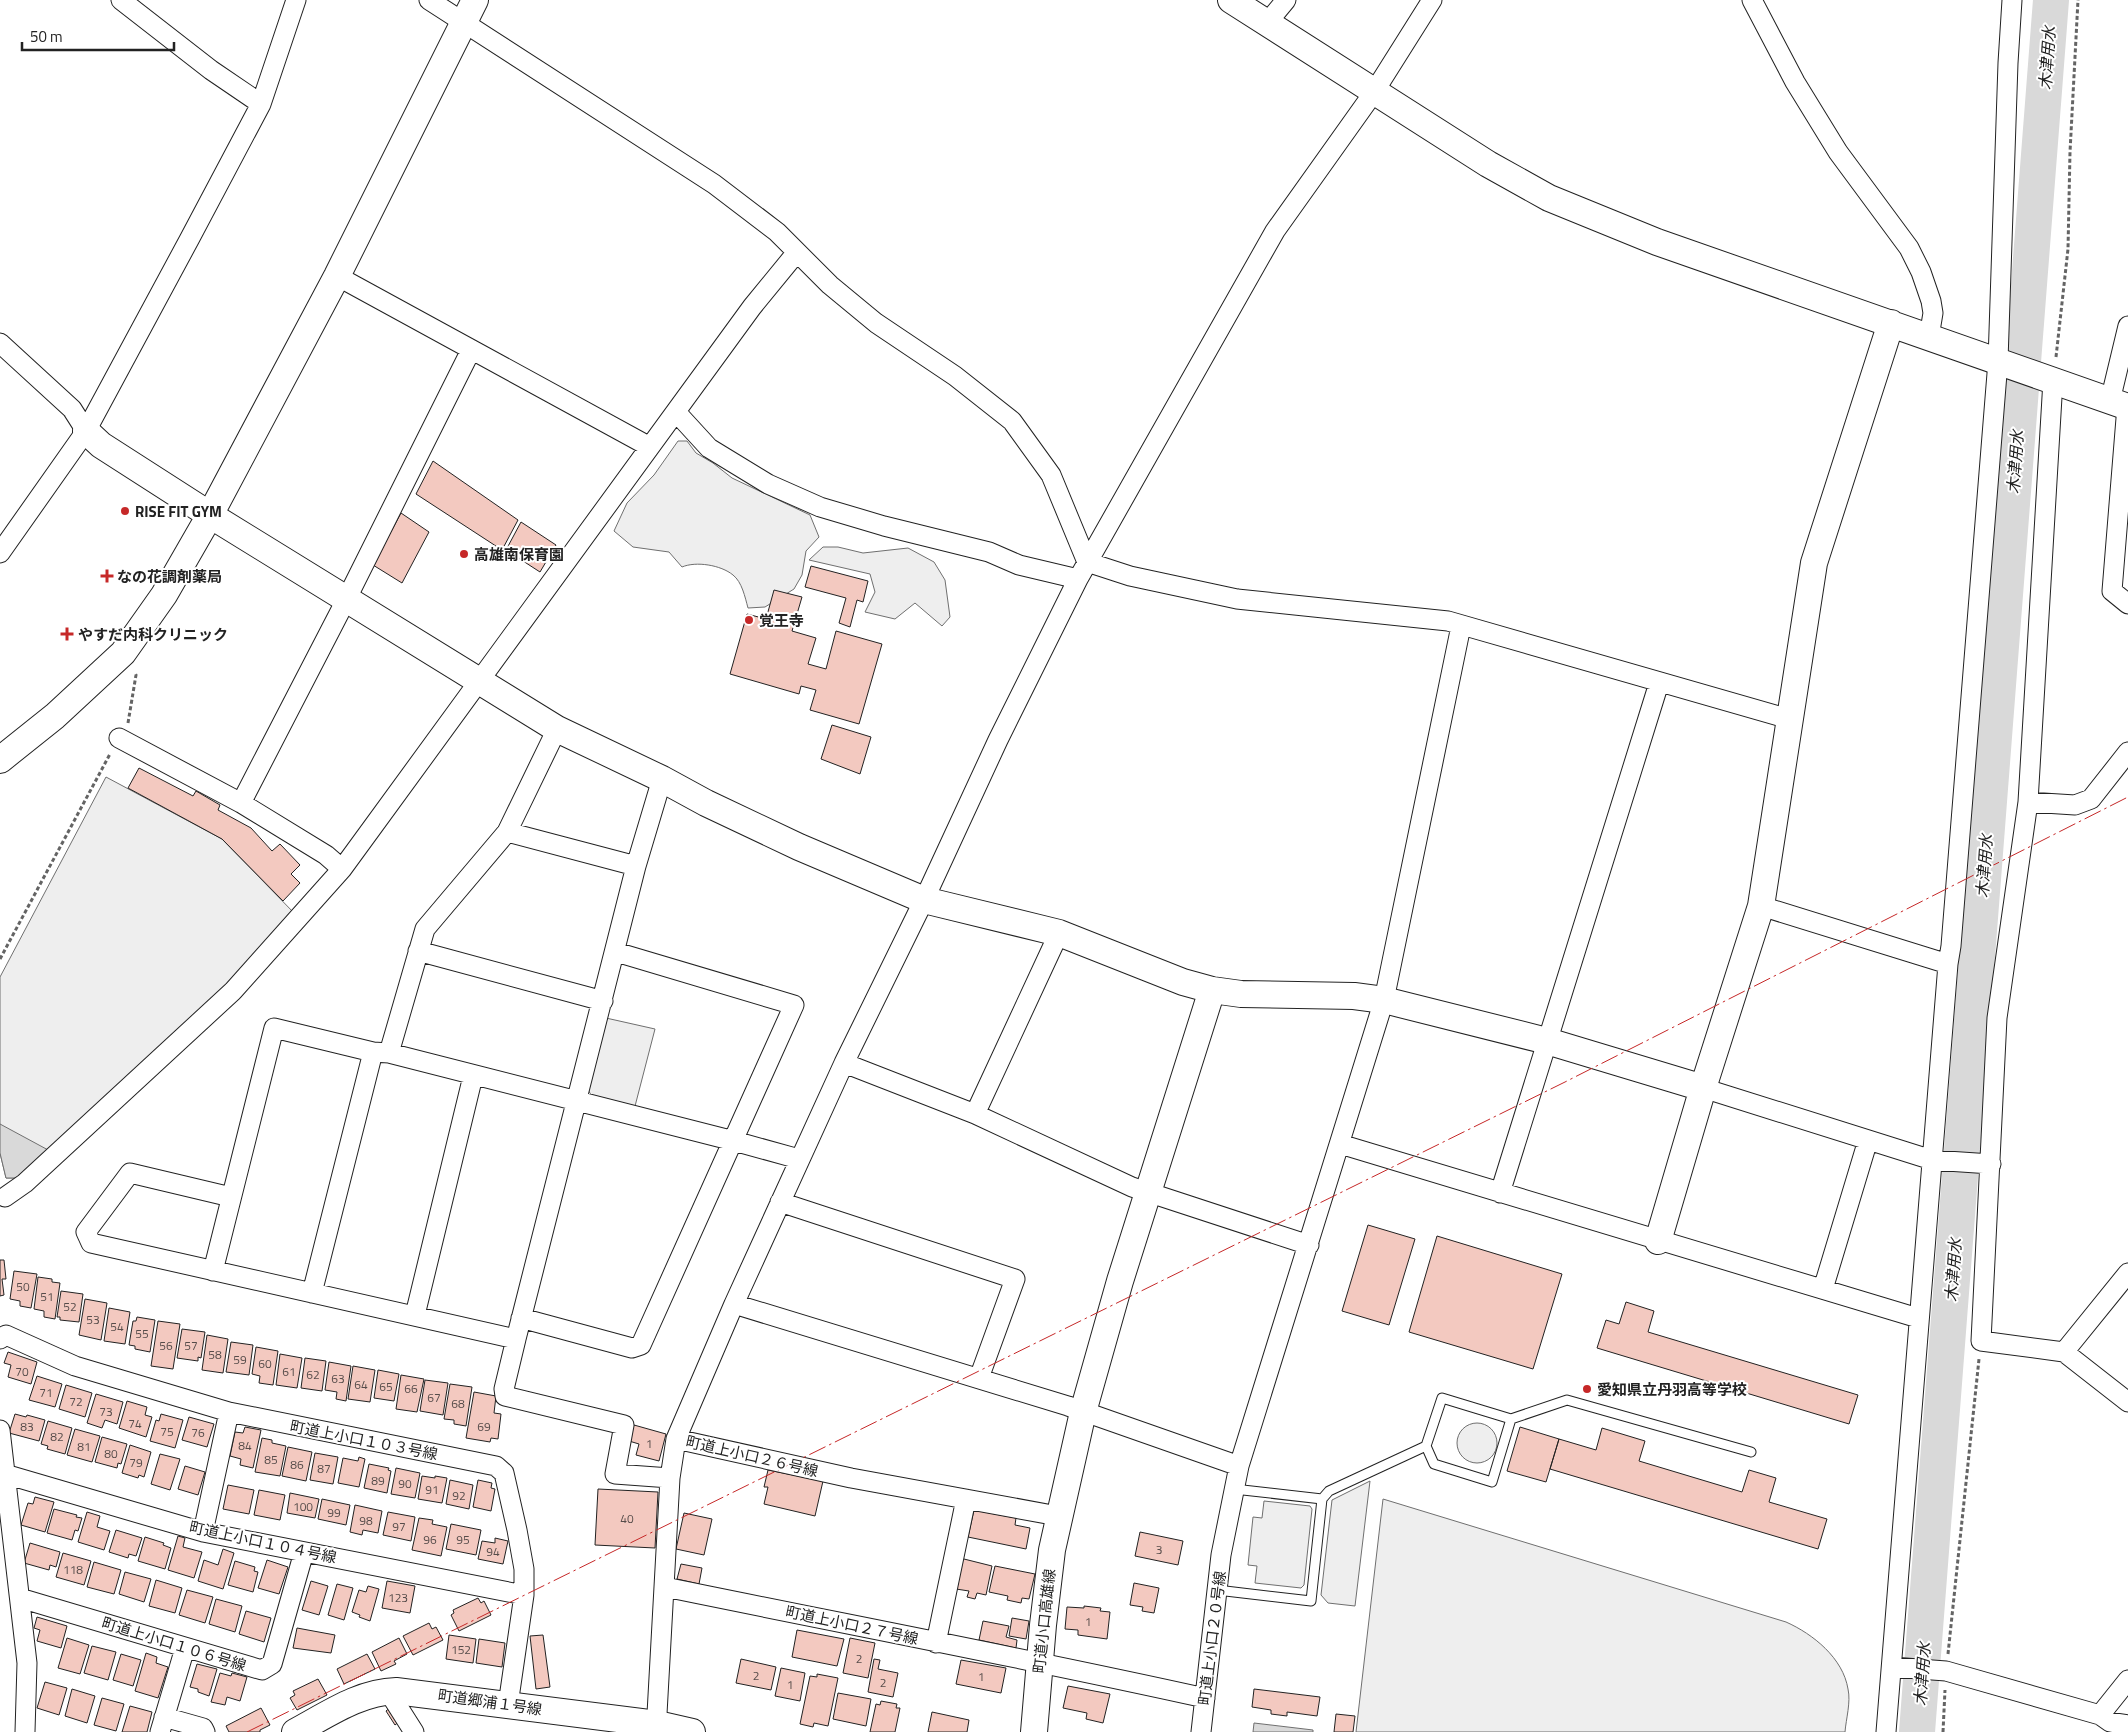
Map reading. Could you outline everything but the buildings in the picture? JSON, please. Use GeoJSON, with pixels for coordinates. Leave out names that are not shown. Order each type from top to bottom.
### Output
{"type":"FeatureCollection","features":[{"type":"Feature","properties":{"kind":"street"},"geometry":{"type":"LineString","coordinates":[[120,0],[211,70],[261,104]]}},
{"type":"Feature","properties":{"kind":"street"},"geometry":{"type":"LineString","coordinates":[[0,553],[86,431],[261,104],[296,0]]}},
{"type":"Feature","properties":{"kind":"street"},"geometry":{"type":"LineString","coordinates":[[429,0],[714,184],[777,232],[830,285],[876,323],[955,376],[1012,420],[1051,474],[1087,562],[1130,576],[1236,599],[1439,620],[1789,719]]}},
{"type":"Feature","properties":{"kind":"street"},"geometry":{"type":"LineString","coordinates":[[0,760],[55,716],[123,653],[164,595],[210,515],[337,276],[475,0]]}},
{"type":"Feature","properties":{"kind":"street"},"geometry":{"type":"LineString","coordinates":[[1231,0],[1507,176],[1563,204],[1657,242],[2122,404]]}},
{"type":"Feature","properties":{"kind":"street"},"geometry":{"type":"LineString","coordinates":[[1267,23],[1286,0]]}},
{"type":"Feature","properties":{"kind":"street"},"geometry":{"type":"LineString","coordinates":[[676,1439],[799,1159],[924,900],[998,740],[1078,579],[1275,231],[1374,92],[1432,0]]}},
{"type":"Feature","properties":{"kind":"street"},"geometry":{"type":"LineString","coordinates":[[1752,0],[1795,82],[1838,152],[1909,248],[1931,301],[1933,313],[1929,337]]}},
{"type":"Feature","properties":{"kind":"street"},"geometry":{"type":"LineString","coordinates":[[1886,1732],[1896,1669],[1892,1646],[1998,361],[2008,63],[2012,0]]}},
{"type":"Feature","properties":{"kind":"street"},"geometry":{"type":"LineString","coordinates":[[5,1197],[25,1183],[233,991],[342,868],[752,307],[797,252]]}},
{"type":"Feature","properties":{"kind":"street"},"geometry":{"type":"LineString","coordinates":[[337,276],[650,447]]}},
{"type":"Feature","properties":{"kind":"street"},"geometry":{"type":"LineString","coordinates":[[1658,1241],[1703,1088],[1762,906],[1814,563],[1891,324]]}},
{"type":"Feature","properties":{"kind":"street"},"geometry":{"type":"LineString","coordinates":[[2128,326],[2112,591],[2128,604]]}},
{"type":"Feature","properties":{"kind":"street"},"geometry":{"type":"LineString","coordinates":[[0,344],[72,409],[86,431],[101,445],[346,600],[557,729],[799,848],[924,900],[1059,933],[1184,982],[1212,990],[1241,994],[1354,996],[1384,1000],[1546,1041],[1932,1160],[1991,1164]]}},
{"type":"Feature","properties":{"kind":"street"},"geometry":{"type":"LineString","coordinates":[[241,803],[346,600],[471,350]]}},
{"type":"Feature","properties":{"kind":"street"},"geometry":{"type":"LineString","coordinates":[[2049,379],[2028,802],[1997,1018],[1981,1341],[2064,1352],[2128,1402]]}},
{"type":"Feature","properties":{"kind":"street"},"geometry":{"type":"LineString","coordinates":[[676,412],[709,448],[768,484],[820,507],[884,526],[989,552],[1019,566],[1078,579]]}},
{"type":"Feature","properties":{"kind":"street","name":"町道上小口２０号線"},"geometry":{"type":"LineString","coordinates":[[1201,1732],[1223,1544],[1239,1466],[1384,1000],[1461,626]]}},
{"type":"Feature","properties":{"kind":"street"},"geometry":{"type":"LineString","coordinates":[[1500,1193],[1659,683]]}},
{"type":"Feature","properties":{"kind":"street"},"geometry":{"type":"LineString","coordinates":[[312,1293],[381,1053],[425,929],[507,832],[557,729]]}},
{"type":"Feature","properties":{"kind":"street"},"geometry":{"type":"LineString","coordinates":[[120,738],[241,803],[326,855],[342,868]]}},
{"type":"Feature","properties":{"kind":"street"},"geometry":{"type":"LineString","coordinates":[[2028,802],[2074,805],[2091,799],[2128,752]]}},
{"type":"Feature","properties":{"kind":"street"},"geometry":{"type":"LineString","coordinates":[[662,779],[636,866],[616,952],[575,1102],[504,1389],[505,1396],[624,1425],[615,1474],[670,1478]]}},
{"type":"Feature","properties":{"kind":"street"},"geometry":{"type":"LineString","coordinates":[[507,832],[636,866]]}},
{"type":"Feature","properties":{"kind":"street"},"geometry":{"type":"LineString","coordinates":[[1762,906],[1948,964]]}},
{"type":"Feature","properties":{"kind":"street"},"geometry":{"type":"LineString","coordinates":[[975,1114],[1059,933]]}},
{"type":"Feature","properties":{"kind":"street"},"geometry":{"type":"LineString","coordinates":[[418,951],[603,1000]]}},
{"type":"Feature","properties":{"kind":"street"},"geometry":{"type":"LineString","coordinates":[[521,1318],[632,1348],[641,1345],[794,1005],[616,952]]}},
{"type":"Feature","properties":{"kind":"street","name":"町道小口高雄線"},"geometry":{"type":"LineString","coordinates":[[1034,1732],[1048,1580],[1059,1513],[1083,1412],[1120,1281],[1212,990]]}},
{"type":"Feature","properties":{"kind":"street"},"geometry":{"type":"LineString","coordinates":[[213,1271],[274,1028],[734,1141],[799,1159]]}},
{"type":"Feature","properties":{"kind":"street"},"geometry":{"type":"LineString","coordinates":[[844,1063],[975,1114],[1148,1193],[1309,1244]]}},
{"type":"Feature","properties":{"kind":"street"},"geometry":{"type":"LineString","coordinates":[[415,1316],[473,1076]]}},
{"type":"Feature","properties":{"kind":"street"},"geometry":{"type":"LineString","coordinates":[[1823,1289],[1868,1140]]}},
{"type":"Feature","properties":{"kind":"street"},"geometry":{"type":"LineString","coordinates":[[1340,1144],[1918,1318]]}},
{"type":"Feature","properties":{"kind":"street"},"geometry":{"type":"LineString","coordinates":[[231,1197],[130,1173],[86,1232],[91,1244],[516,1339]]}},
{"type":"Feature","properties":{"kind":"street"},"geometry":{"type":"LineString","coordinates":[[780,1202],[1015,1279],[978,1378]]}},
{"type":"Feature","properties":{"kind":"street"},"geometry":{"type":"LineString","coordinates":[[2064,1352],[2128,1273]]}},
{"type":"Feature","properties":{"kind":"street"},"geometry":{"type":"LineString","coordinates":[[734,1304],[978,1378],[1239,1466]]}},
{"type":"Feature","properties":{"kind":"street","name":"町道上小口１０３号線"},"geometry":{"type":"LineString","coordinates":[[0,1339],[6,1335],[75,1366],[229,1412],[496,1466],[504,1473],[524,1569],[524,1595],[508,1705]]}},
{"type":"Feature","properties":{"kind":"street"},"geometry":{"type":"LineString","coordinates":[[203,1532],[229,1412]]}},
{"type":"Feature","properties":{"kind":"street"},"geometry":{"type":"LineString","coordinates":[[0,1430],[27,1663],[25,1732]]}},
{"type":"Feature","properties":{"kind":"street","name":"町道上小口２６号線"},"geometry":{"type":"LineString","coordinates":[[656,1728],[670,1478],[676,1439],[851,1478],[966,1499],[1059,1513]]}},
{"type":"Feature","properties":{"kind":"street","name":"町道上小口１０４号線"},"geometry":{"type":"LineString","coordinates":[[5,1474],[203,1532],[524,1595]]}},
{"type":"Feature","properties":{"kind":"street"},"geometry":{"type":"LineString","coordinates":[[936,1643],[966,1499]]}},
{"type":"Feature","properties":{"kind":"street","name":"町道上小口１０６号線"},"geometry":{"type":"LineString","coordinates":[[20,1598],[262,1670],[272,1664],[304,1552]]}},
{"type":"Feature","properties":{"kind":"street","name":"町道上小口２７号線"},"geometry":{"type":"LineString","coordinates":[[665,1587],[936,1643],[1039,1663],[1059,1665],[1205,1698]]}},
{"type":"Feature","properties":{"kind":"street"},"geometry":{"type":"LineString","coordinates":[[185,1648],[162,1724],[203,1728],[205,1732]]}},
{"type":"Feature","properties":{"kind":"street"},"geometry":{"type":"LineString","coordinates":[[1896,1669],[1943,1671],[2100,1715],[2110,1722],[2128,1725]]}},
{"type":"Feature","properties":{"kind":"street"},"geometry":{"type":"LineString","coordinates":[[2100,1715],[2128,1680]]}},
{"type":"Feature","properties":{"kind":"street"},"geometry":{"type":"LineString","coordinates":[[388,1691],[414,1732]]}},
{"type":"Feature","properties":{"kind":"street","name":"町道郷浦１号線"},"geometry":{"type":"LineString","coordinates":[[295,1732],[353,1701],[388,1691],[412,1692],[692,1732]]}},
{"type":"Feature","properties":{"kind":"lane"},"geometry":{"type":"LineString","coordinates":[[1511,1419],[1492,1482],[1434,1464],[1426,1446],[1442,1398],[1511,1419],[1567,1400],[1751,1452]]}},
{"type":"Feature","properties":{"kind":"lane"},"geometry":{"type":"LineString","coordinates":[[1217,1590],[1311,1600],[1322,1499],[1329,1491],[1426,1446]]}},
{"type":"Feature","properties":{"kind":"lane"},"geometry":{"type":"LineString","coordinates":[[1234,1489],[1322,1499]]}},
{"type":"Feature","properties":{"kind":"path"},"geometry":{"type":"LineString","coordinates":[[2049,379],[2068,249],[2070,152],[2078,0]]}},
{"type":"Feature","properties":{"kind":"path"},"geometry":{"type":"LineString","coordinates":[[0,959],[128,722],[136,675],[123,653]]}},
{"type":"Feature","properties":{"kind":"path"},"geometry":{"type":"LineString","coordinates":[[1942,1732],[1943,1671],[1981,1341]]}},
{"type":"Feature","properties":{"kind":"shaded area"},"geometry":{"type":"Polygon","coordinates":[[[678,441],[687,441],[696,453],[732,478],[810,515],[819,537],[806,551],[802,575],[794,589],[765,607],[748,608],[739,582],[728,572],[715,566],[701,564],[682,567],[669,552],[633,547],[614,531],[627,503],[654,475],[678,441]]]}},
{"type":"Feature","properties":{"kind":"shaded area"},"geometry":{"type":"Polygon","coordinates":[[[823,547],[838,547],[863,553],[908,548],[934,562],[945,580],[950,617],[942,626],[915,603],[895,619],[865,612],[875,592],[870,574],[809,560],[823,547]]]}},
{"type":"Feature","properties":{"kind":"shaded area"},"geometry":{"type":"Polygon","coordinates":[[[106,777],[222,839],[295,914],[228,988],[20,1178],[6,1178],[0,1153],[0,977],[106,777]]]}},
{"type":"Feature","properties":{"kind":"shaded area"},"geometry":{"type":"Polygon","coordinates":[[[606,1018],[655,1029],[634,1110],[594,1099],[588,1090],[606,1018]]]}},
{"type":"Feature","properties":{"kind":"shaded area"},"geometry":{"type":"Polygon","coordinates":[[[0,1124],[50,1151],[20,1178],[6,1178],[0,1153],[0,1124]]]}},
{"type":"Feature","properties":{"kind":"shaded area"},"geometry":{"type":"Polygon","coordinates":[[[1477,1423],[1488,1426],[1494,1432],[1497,1443],[1494,1454],[1488,1460],[1477,1463],[1466,1460],[1460,1454],[1457,1443],[1460,1432],[1466,1426],[1477,1423]]]}},
{"type":"Feature","properties":{"kind":"shaded area"},"geometry":{"type":"Polygon","coordinates":[[[1370,1481],[1355,1606],[1328,1603],[1321,1595],[1332,1500],[1370,1481]]]}},
{"type":"Feature","properties":{"kind":"shaded area"},"geometry":{"type":"Polygon","coordinates":[[[1383,1499],[1786,1622],[1796,1627],[1825,1648],[1840,1667],[1845,1678],[1849,1699],[1845,1732],[1356,1732],[1383,1499]]]}},
{"type":"Feature","properties":{"kind":"shaded area"},"geometry":{"type":"Polygon","coordinates":[[[1264,1501],[1310,1506],[1312,1509],[1304,1585],[1301,1588],[1255,1583],[1257,1566],[1248,1565],[1253,1517],[1262,1518],[1264,1501]]]}},
{"type":"Feature","properties":{"kind":"shaded area"},"geometry":{"type":"Polygon","coordinates":[[[1254,1723],[1313,1730],[1313,1732],[1253,1732],[1254,1723]]]}},
{"type":"Feature","properties":{"kind":"waterway","name":"木津用水"},"geometry":{"type":"LineString","coordinates":[[1917,1732],[2051,0]]}},
{"type":"Feature","properties":{"kind":"power"},"geometry":{"type":"LineString","coordinates":[[247,1732],[1565,1082],[2128,797]]}},
{"type":"Feature","properties":{"kind":"place","name":"RISE FIT GYM"},"geometry":{"type":"Point","coordinates":[125,511]}},
{"type":"Feature","properties":{"kind":"place","name":"高雄南保育園"},"geometry":{"type":"Point","coordinates":[464,554]}},
{"type":"Feature","properties":{"kind":"place","name":"なの花調剤薬局"},"geometry":{"type":"Point","coordinates":[107,576]}},
{"type":"Feature","properties":{"kind":"place","name":"覚王寺"},"geometry":{"type":"Point","coordinates":[749,620]}},
{"type":"Feature","properties":{"kind":"place","name":"やすだ内科クリニック"},"geometry":{"type":"Point","coordinates":[67,634]}},
{"type":"Feature","properties":{"kind":"place","name":"愛知県立丹羽高等学校"},"geometry":{"type":"Point","coordinates":[1587,1389]}}]}
